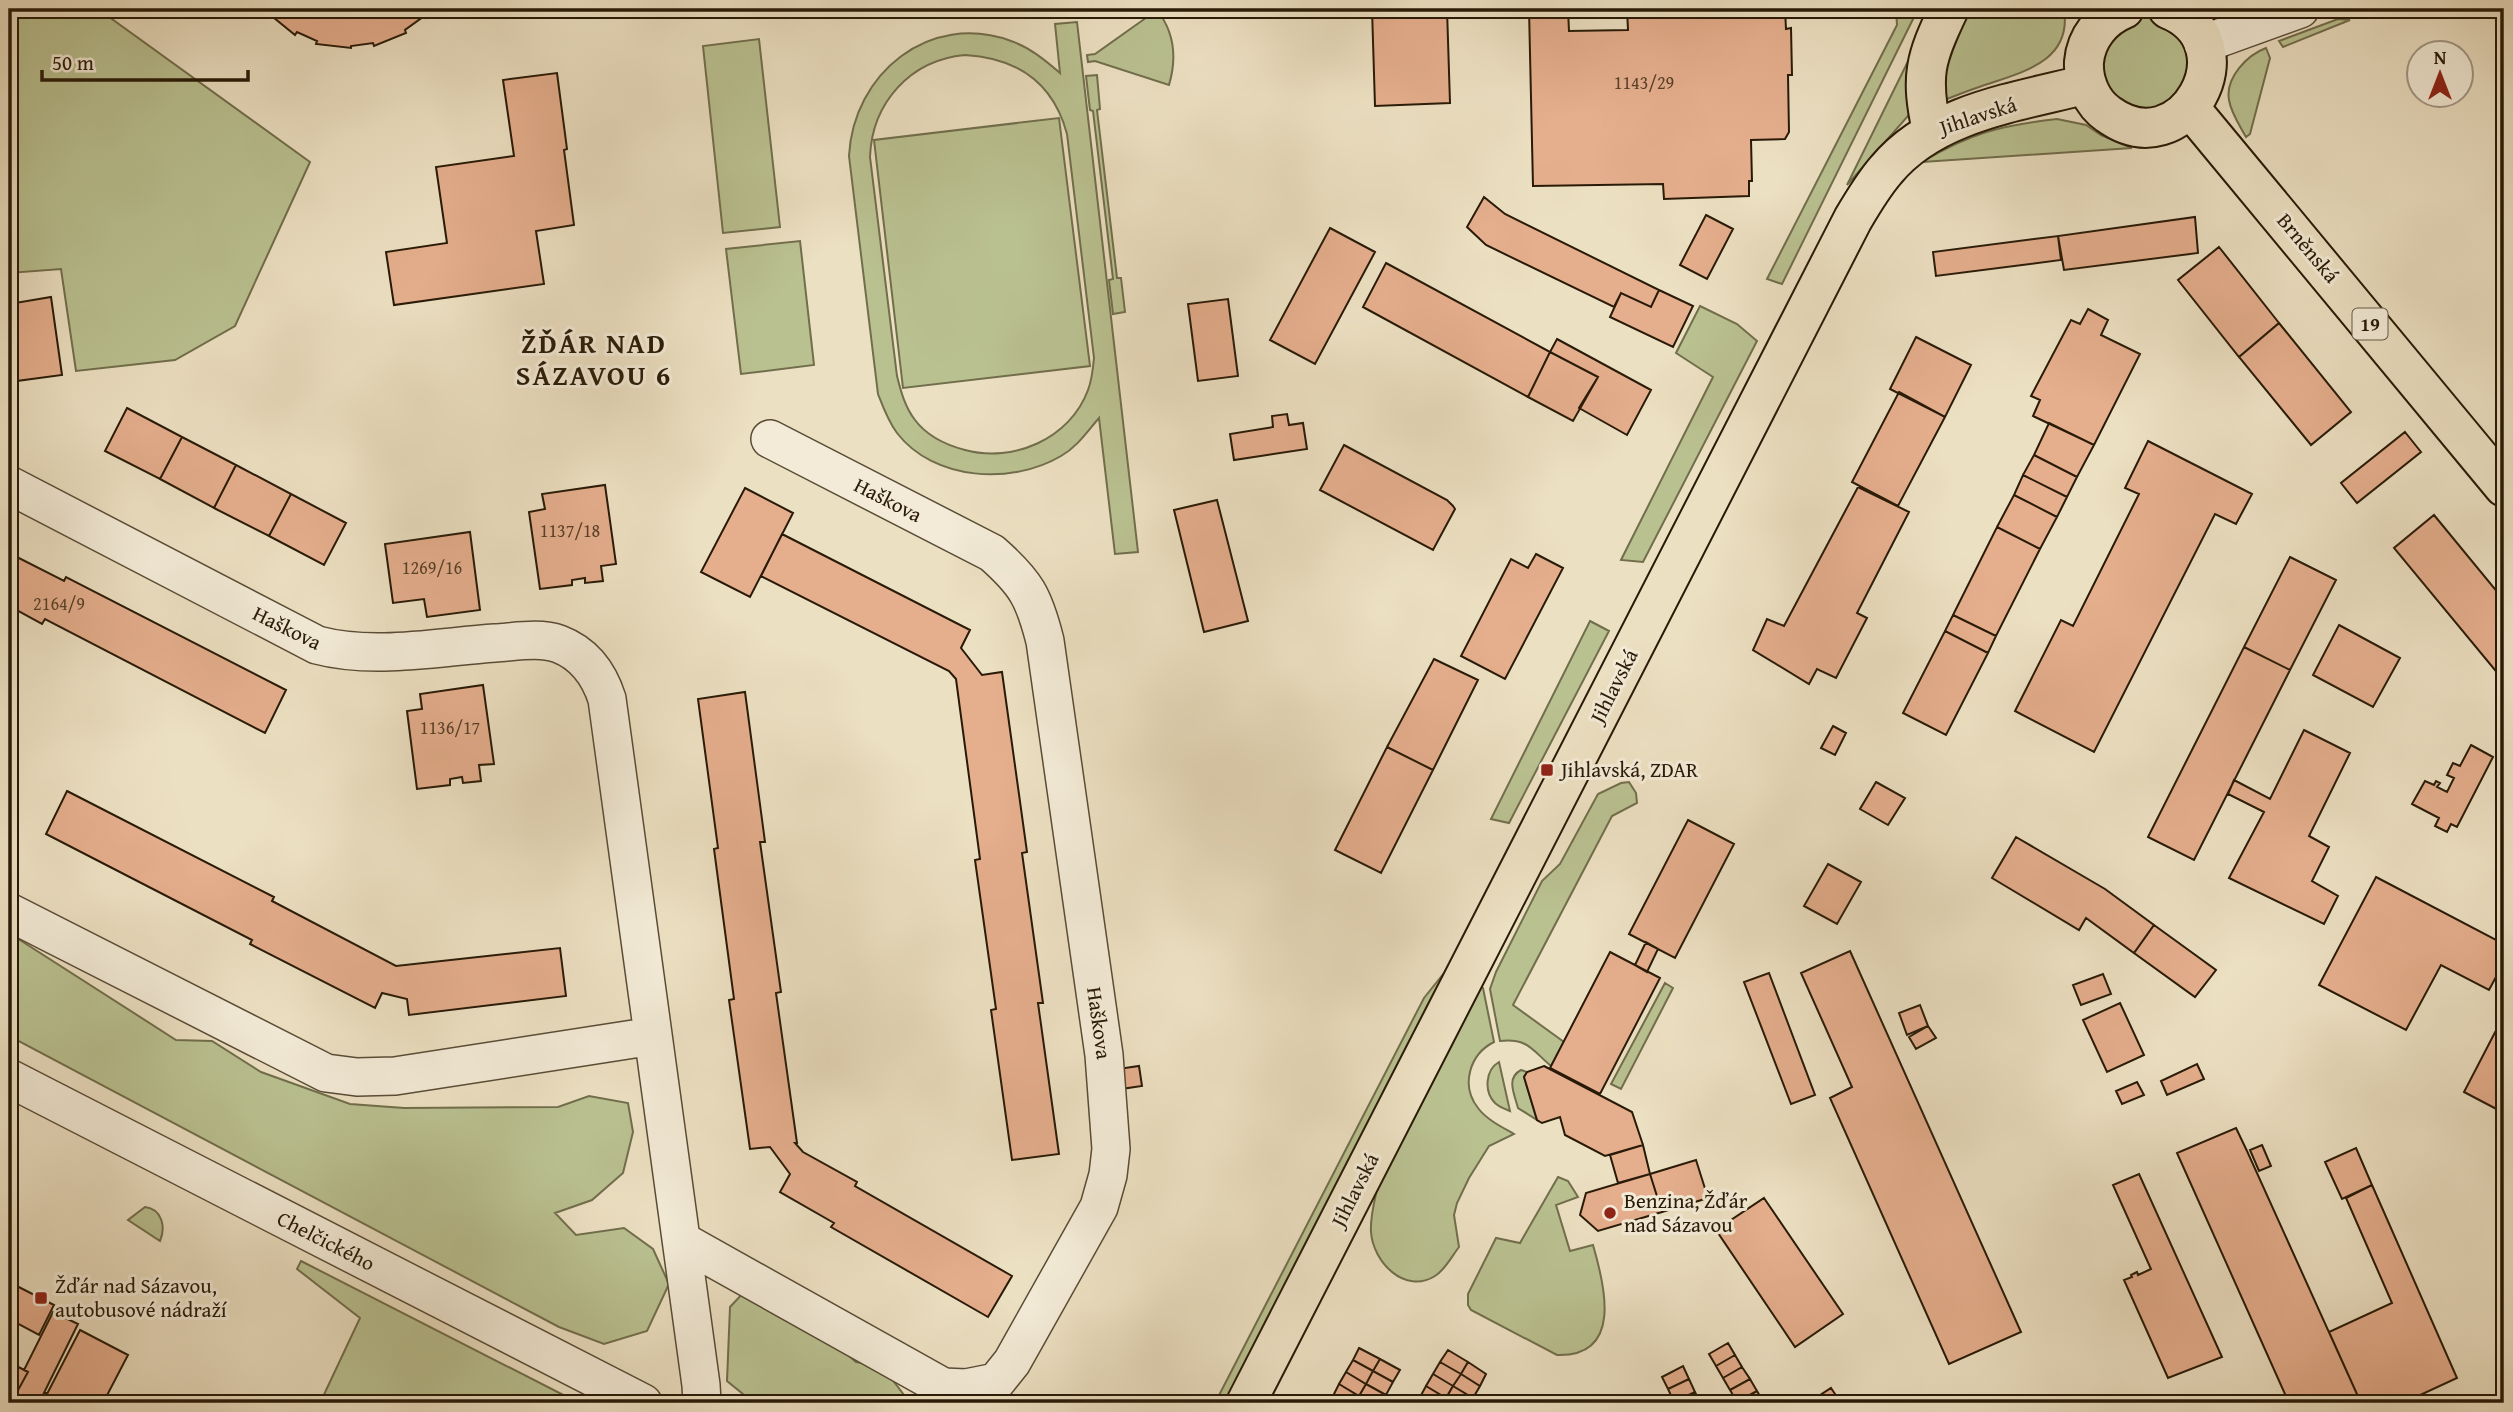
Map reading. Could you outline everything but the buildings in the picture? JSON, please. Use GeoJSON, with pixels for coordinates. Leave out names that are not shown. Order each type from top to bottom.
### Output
{"type":"FeatureCollection","features":[{"type":"Feature","properties":{"kind":"main road"},"geometry":{"type":"LineString","coordinates":[[1932,131],[1926,93],[1927,58],[1948,9]]}},
{"type":"Feature","properties":{"kind":"main road"},"geometry":{"type":"LineString","coordinates":[[2112,11],[2100,24],[2089,43],[2084,63],[2087,84],[2105,112],[2129,125],[2141,127],[2164,124],[2179,118],[2200,94],[2207,72],[2203,44],[2198,34],[2183,17],[2168,9]]}},
{"type":"Feature","properties":{"kind":"main road","name":"Jihlavská"},"geometry":{"type":"LineString","coordinates":[[1246,1403],[1853,219],[1886,169],[1932,131],[1992,109],[2087,84]]}},
{"type":"Feature","properties":{"kind":"main road","name":"Brněnská"},"geometry":{"type":"LineString","coordinates":[[2190,108],[2504,487]]}},
{"type":"Feature","properties":{"kind":"street"},"geometry":{"type":"LineString","coordinates":[[2203,44],[2301,9]]}},
{"type":"Feature","properties":{"kind":"street","name":"Haškova"},"geometry":{"type":"LineString","coordinates":[[682,1241],[943,1387],[966,1388],[996,1382],[1012,1362],[1099,1208],[1110,1162],[1104,1055],[1045,640],[1037,611],[1022,580],[992,552],[770,439]]}},
{"type":"Feature","properties":{"kind":"street","name":"Haškova"},"geometry":{"type":"LineString","coordinates":[[9,485],[317,645],[340,651],[367,652],[527,640],[557,643],[579,655],[600,679],[607,699],[702,1403]]}},
{"type":"Feature","properties":{"kind":"street"},"geometry":{"type":"LineString","coordinates":[[9,912],[326,1073],[357,1077],[395,1076],[653,1036]]}},
{"type":"Feature","properties":{"kind":"street","name":"Chelčického"},"geometry":{"type":"LineString","coordinates":[[9,1078],[643,1403]]}},
{"type":"Feature","properties":{"kind":"green space"},"geometry":{"type":"Polygon","coordinates":[[[9,9],[98,9],[310,162],[235,326],[175,360],[76,371],[61,269],[9,273],[9,9]]]}},
{"type":"Feature","properties":{"kind":"green space"},"geometry":{"type":"Polygon","coordinates":[[[1896,9],[1918,9],[1782,284],[1767,279],[1897,25],[1896,9]]]}},
{"type":"Feature","properties":{"kind":"green space"},"geometry":{"type":"Polygon","coordinates":[[[1959,9],[2064,9],[2065,26],[2054,51],[2031,68],[1942,101],[1946,40],[1959,9]]]}},
{"type":"Feature","properties":{"kind":"green space"},"geometry":{"type":"Polygon","coordinates":[[[1157,10],[1168,28],[1173,46],[1169,85],[1095,61],[1088,62],[1087,55],[1095,54],[1157,10]]]}},
{"type":"Feature","properties":{"kind":"green space"},"geometry":{"type":"Polygon","coordinates":[[[2143,17],[2167,24],[2192,52],[2186,89],[2156,111],[2116,99],[2110,94],[2104,76],[2103,45],[2131,20],[2143,17]]]}},
{"type":"Feature","properties":{"kind":"green space"},"geometry":{"type":"Polygon","coordinates":[[[2338,19],[2350,20],[2283,47],[2279,41],[2338,19]]]}},
{"type":"Feature","properties":{"kind":"green space"},"geometry":{"type":"Polygon","coordinates":[[[1077,22],[1138,552],[1115,554],[1099,418],[1072,448],[1041,465],[997,474],[974,473],[931,461],[913,449],[897,433],[878,394],[849,156],[854,126],[864,99],[880,76],[901,56],[925,43],[952,35],[981,34],[1011,41],[1030,50],[1060,73],[1055,24],[1077,22]],[[965,55],[945,59],[927,65],[911,75],[886,102],[872,137],[870,157],[897,376],[906,405],[920,426],[944,443],[965,450],[1002,453],[1038,443],[1068,422],[1080,407],[1088,390],[1094,358],[1067,134],[1061,116],[1042,87],[1030,76],[1001,61],[965,55]]]}},
{"type":"Feature","properties":{"kind":"green space"},"geometry":{"type":"Polygon","coordinates":[[[759,39],[780,227],[723,233],[703,46],[759,39]]]}},
{"type":"Feature","properties":{"kind":"green space"},"geometry":{"type":"Polygon","coordinates":[[[1919,39],[1912,108],[1908,116],[1847,185],[1919,39]]]}},
{"type":"Feature","properties":{"kind":"green space"},"geometry":{"type":"Polygon","coordinates":[[[2266,48],[2270,58],[2250,134],[2246,137],[2230,105],[2230,84],[2245,62],[2266,48]]]}},
{"type":"Feature","properties":{"kind":"green space"},"geometry":{"type":"Polygon","coordinates":[[[1097,75],[1100,109],[1097,110],[1117,278],[1121,278],[1125,312],[1113,314],[1109,280],[1113,279],[1093,111],[1090,110],[1086,76],[1097,75]]]}},
{"type":"Feature","properties":{"kind":"green space"},"geometry":{"type":"Polygon","coordinates":[[[1059,118],[1090,366],[903,388],[874,140],[1059,118]]]}},
{"type":"Feature","properties":{"kind":"green space"},"geometry":{"type":"Polygon","coordinates":[[[2057,119],[2086,125],[2101,135],[2132,148],[1922,162],[1987,132],[2057,119]]]}},
{"type":"Feature","properties":{"kind":"green space"},"geometry":{"type":"Polygon","coordinates":[[[800,241],[814,365],[741,374],[726,249],[800,241]]]}},
{"type":"Feature","properties":{"kind":"green space"},"geometry":{"type":"Polygon","coordinates":[[[1700,306],[1737,324],[1757,341],[1643,562],[1621,560],[1713,377],[1676,353],[1700,306]]]}},
{"type":"Feature","properties":{"kind":"green space"},"geometry":{"type":"Polygon","coordinates":[[[1590,621],[1609,631],[1509,823],[1491,819],[1590,621]]]}},
{"type":"Feature","properties":{"kind":"green space"},"geometry":{"type":"Polygon","coordinates":[[[1629,782],[1636,793],[1637,803],[1612,816],[1513,1005],[1564,1042],[1551,1066],[1523,1043],[1500,1041],[1490,989],[1542,881],[1560,864],[1598,794],[1629,782]]]}},
{"type":"Feature","properties":{"kind":"green space"},"geometry":{"type":"Polygon","coordinates":[[[9,933],[176,1040],[212,1041],[261,1072],[350,1104],[404,1108],[558,1107],[589,1096],[628,1103],[633,1132],[623,1173],[592,1200],[555,1213],[576,1235],[624,1228],[653,1249],[669,1284],[647,1331],[604,1344],[559,1327],[9,1036],[9,933]]]}},
{"type":"Feature","properties":{"kind":"green space"},"geometry":{"type":"Polygon","coordinates":[[[1448,968],[1227,1403],[1215,1403],[1424,998],[1448,968]]]}},
{"type":"Feature","properties":{"kind":"green space"},"geometry":{"type":"Polygon","coordinates":[[[1665,983],[1673,988],[1621,1089],[1611,1084],[1665,983]]]}},
{"type":"Feature","properties":{"kind":"green space"},"geometry":{"type":"Polygon","coordinates":[[[1480,987],[1483,988],[1494,1042],[1479,1054],[1474,1062],[1470,1071],[1470,1090],[1482,1112],[1514,1134],[1489,1146],[1469,1178],[1454,1215],[1459,1247],[1435,1276],[1424,1281],[1413,1281],[1392,1272],[1378,1254],[1371,1232],[1372,1210],[1377,1189],[1480,987]]]}},
{"type":"Feature","properties":{"kind":"green space"},"geometry":{"type":"Polygon","coordinates":[[[1499,1062],[1510,1111],[1497,1104],[1489,1093],[1489,1076],[1499,1062]]]}},
{"type":"Feature","properties":{"kind":"green space"},"geometry":{"type":"Polygon","coordinates":[[[1521,1070],[1527,1072],[1524,1077],[1537,1120],[1518,1108],[1512,1082],[1516,1073],[1521,1070]]]}},
{"type":"Feature","properties":{"kind":"green space"},"geometry":{"type":"Polygon","coordinates":[[[1558,1177],[1568,1181],[1578,1197],[1556,1205],[1570,1251],[1593,1245],[1602,1280],[1604,1316],[1601,1332],[1592,1344],[1578,1353],[1557,1355],[1471,1310],[1468,1294],[1496,1238],[1520,1243],[1558,1177]]]}},
{"type":"Feature","properties":{"kind":"green space"},"geometry":{"type":"Polygon","coordinates":[[[145,1207],[151,1208],[159,1215],[163,1230],[160,1241],[128,1220],[145,1207]]]}},
{"type":"Feature","properties":{"kind":"green space"},"geometry":{"type":"Polygon","coordinates":[[[301,1261],[579,1403],[320,1403],[360,1318],[297,1269],[301,1261]]]}},
{"type":"Feature","properties":{"kind":"green space"},"geometry":{"type":"Polygon","coordinates":[[[745,1291],[829,1338],[856,1362],[882,1366],[910,1403],[754,1403],[727,1381],[730,1307],[745,1291]]]}},
{"type":"Feature","properties":{"kind":"place","name":"Jihlavská, ZDAR"},"geometry":{"type":"Point","coordinates":[1547,770]}},
{"type":"Feature","properties":{"kind":"place","name":"Benzina, Žďár nad Sázavou"},"geometry":{"type":"Point","coordinates":[1610,1213]}},
{"type":"Feature","properties":{"kind":"place","name":"Žďár nad Sázavou, autobusové nádraží"},"geometry":{"type":"Point","coordinates":[41,1298]}},
{"type":"Feature","properties":{"kind":"district","name":"ŽĎÁR NAD SÁZAVOU 6"},"geometry":{"type":"Point","coordinates":[594,359]}}]}
